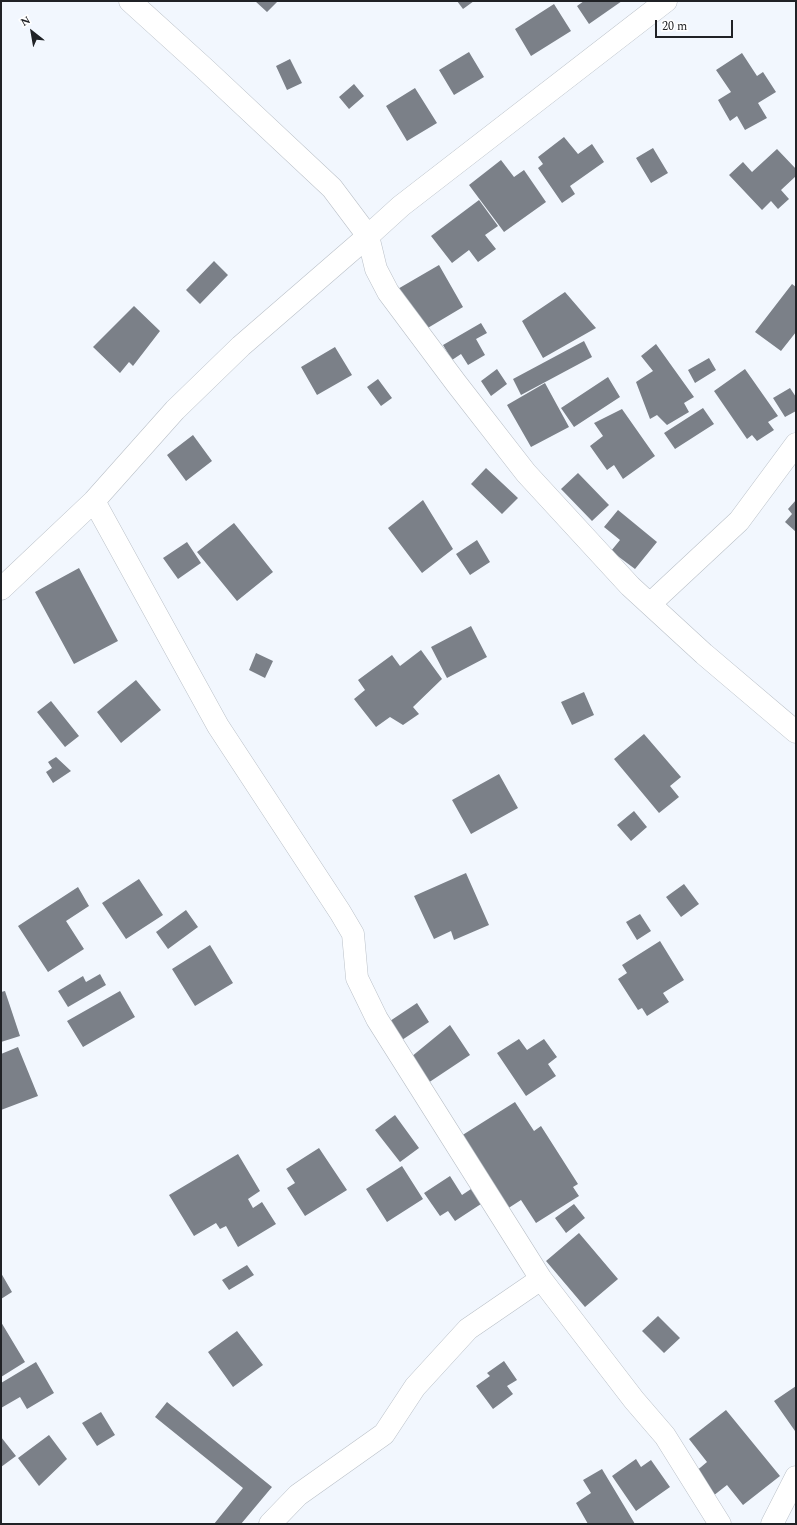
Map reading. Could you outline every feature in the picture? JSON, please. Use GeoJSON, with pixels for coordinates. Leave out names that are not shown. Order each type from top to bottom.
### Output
{"type":"FeatureCollection","features":[{"type":"Feature","properties":{"kind":"street"},"geometry":{"type":"LineString","coordinates":[[130,1],[332,188],[368,236],[376,269],[388,292],[526,473],[630,586],[704,654],[796,732]]}},
{"type":"Feature","properties":{"kind":"street"},"geometry":{"type":"LineString","coordinates":[[1,589],[94,501],[175,410],[241,346],[401,206],[666,1]]}},
{"type":"Feature","properties":{"kind":"street"},"geometry":{"type":"LineString","coordinates":[[650,604],[739,521],[796,444]]}},
{"type":"Feature","properties":{"kind":"street"},"geometry":{"type":"LineString","coordinates":[[94,501],[218,726],[353,934],[357,978],[377,1019],[541,1279],[634,1400],[665,1436],[720,1524]]}},
{"type":"Feature","properties":{"kind":"street"},"geometry":{"type":"LineString","coordinates":[[270,1524],[298,1495],[384,1434],[415,1387],[468,1329],[541,1279]]}},
{"type":"Feature","properties":{"kind":"street"},"geometry":{"type":"LineString","coordinates":[[772,1524],[796,1477]]}},
{"type":"Feature","properties":{"kind":"building"},"geometry":{"type":"Polygon","coordinates":[[[255,1],[278,1],[267,12],[255,1]]]}},
{"type":"Feature","properties":{"kind":"building"},"geometry":{"type":"Polygon","coordinates":[[[457,1],[474,1],[463,9],[457,1]]]}},
{"type":"Feature","properties":{"kind":"building"},"geometry":{"type":"Polygon","coordinates":[[[584,1],[622,1],[589,24],[577,6],[584,1]]]}},
{"type":"Feature","properties":{"kind":"building"},"geometry":{"type":"Polygon","coordinates":[[[554,4],[571,31],[531,56],[515,29],[554,4]]]}},
{"type":"Feature","properties":{"kind":"building"},"geometry":{"type":"Polygon","coordinates":[[[469,52],[484,77],[454,95],[439,70],[469,52]]]}},
{"type":"Feature","properties":{"kind":"building"},"geometry":{"type":"Polygon","coordinates":[[[742,53],[757,76],[763,72],[776,92],[758,103],[767,118],[745,130],[737,116],[730,121],[718,100],[731,92],[716,70],[742,53]]]}},
{"type":"Feature","properties":{"kind":"building"},"geometry":{"type":"Polygon","coordinates":[[[290,59],[302,83],[287,90],[276,66],[290,59]]]}},
{"type":"Feature","properties":{"kind":"building"},"geometry":{"type":"Polygon","coordinates":[[[354,84],[364,96],[349,109],[339,97],[354,84]]]}},
{"type":"Feature","properties":{"kind":"building"},"geometry":{"type":"Polygon","coordinates":[[[415,88],[437,123],[407,141],[386,106],[415,88]]]}},
{"type":"Feature","properties":{"kind":"building"},"geometry":{"type":"Polygon","coordinates":[[[564,137],[578,154],[592,144],[604,162],[570,186],[575,194],[562,203],[538,168],[543,164],[538,157],[564,137]]]}},
{"type":"Feature","properties":{"kind":"building"},"geometry":{"type":"Polygon","coordinates":[[[653,148],[668,173],[651,183],[636,158],[653,148]]]}},
{"type":"Feature","properties":{"kind":"building"},"geometry":{"type":"Polygon","coordinates":[[[777,149],[796,169],[796,176],[781,190],[789,199],[778,209],[771,201],[762,210],[729,175],[743,162],[752,172],[777,149]]]}},
{"type":"Feature","properties":{"kind":"building"},"geometry":{"type":"Polygon","coordinates":[[[501,160],[514,177],[524,170],[546,202],[504,232],[469,185],[501,160]]]}},
{"type":"Feature","properties":{"kind":"building"},"geometry":{"type":"Polygon","coordinates":[[[479,200],[498,226],[485,235],[496,249],[478,262],[469,250],[452,263],[431,236],[479,200]]]}},
{"type":"Feature","properties":{"kind":"building"},"geometry":{"type":"Polygon","coordinates":[[[214,261],[228,275],[200,304],[186,290],[214,261]]]}},
{"type":"Feature","properties":{"kind":"building"},"geometry":{"type":"Polygon","coordinates":[[[439,265],[463,307],[421,332],[396,290],[439,265]]]}},
{"type":"Feature","properties":{"kind":"building"},"geometry":{"type":"Polygon","coordinates":[[[792,284],[796,287],[796,332],[781,351],[755,332],[792,284]]]}},
{"type":"Feature","properties":{"kind":"building"},"geometry":{"type":"Polygon","coordinates":[[[565,292],[596,328],[543,358],[522,321],[565,292]]]}},
{"type":"Feature","properties":{"kind":"building"},"geometry":{"type":"Polygon","coordinates":[[[134,306],[160,331],[133,366],[129,362],[120,373],[93,347],[134,306]]]}},
{"type":"Feature","properties":{"kind":"building"},"geometry":{"type":"Polygon","coordinates":[[[481,323],[487,333],[476,339],[485,355],[468,365],[461,354],[452,360],[443,345],[481,323]]]}},
{"type":"Feature","properties":{"kind":"building"},"geometry":{"type":"Polygon","coordinates":[[[584,341],[592,357],[521,395],[513,379],[584,341]]]}},
{"type":"Feature","properties":{"kind":"building"},"geometry":{"type":"Polygon","coordinates":[[[656,344],[694,397],[684,403],[689,412],[667,425],[657,415],[650,419],[636,382],[653,371],[641,356],[656,344]]]}},
{"type":"Feature","properties":{"kind":"building"},"geometry":{"type":"Polygon","coordinates":[[[335,347],[352,375],[317,395],[301,367],[335,347]]]}},
{"type":"Feature","properties":{"kind":"building"},"geometry":{"type":"Polygon","coordinates":[[[709,358],[716,370],[695,383],[688,370],[709,358]]]}},
{"type":"Feature","properties":{"kind":"building"},"geometry":{"type":"Polygon","coordinates":[[[497,369],[507,384],[491,396],[481,381],[497,369]]]}},
{"type":"Feature","properties":{"kind":"building"},"geometry":{"type":"Polygon","coordinates":[[[745,369],[778,416],[768,422],[774,430],[757,441],[752,435],[747,439],[714,391],[745,369]]]}},
{"type":"Feature","properties":{"kind":"building"},"geometry":{"type":"Polygon","coordinates":[[[608,377],[620,397],[574,427],[561,408],[608,377]]]}},
{"type":"Feature","properties":{"kind":"building"},"geometry":{"type":"Polygon","coordinates":[[[378,379],[392,398],[381,406],[367,387],[378,379]]]}},
{"type":"Feature","properties":{"kind":"building"},"geometry":{"type":"Polygon","coordinates":[[[545,383],[569,427],[531,447],[507,405],[545,383]]]}},
{"type":"Feature","properties":{"kind":"building"},"geometry":{"type":"Polygon","coordinates":[[[790,388],[796,397],[796,411],[785,417],[773,398],[790,388]]]}},
{"type":"Feature","properties":{"kind":"building"},"geometry":{"type":"Polygon","coordinates":[[[703,408],[714,424],[675,449],[664,433],[703,408]]]}},
{"type":"Feature","properties":{"kind":"building"},"geometry":{"type":"Polygon","coordinates":[[[622,409],[655,456],[623,479],[614,465],[607,470],[590,446],[603,436],[594,423],[622,409]]]}},
{"type":"Feature","properties":{"kind":"building"},"geometry":{"type":"Polygon","coordinates":[[[193,435],[212,461],[186,481],[167,455],[193,435]]]}},
{"type":"Feature","properties":{"kind":"building"},"geometry":{"type":"Polygon","coordinates":[[[486,468],[518,498],[502,514],[471,484],[486,468]]]}},
{"type":"Feature","properties":{"kind":"building"},"geometry":{"type":"Polygon","coordinates":[[[578,473],[609,505],[592,521],[561,489],[578,473]]]}},
{"type":"Feature","properties":{"kind":"building"},"geometry":{"type":"Polygon","coordinates":[[[423,500],[453,549],[422,573],[388,528],[423,500]]]}},
{"type":"Feature","properties":{"kind":"building"},"geometry":{"type":"Polygon","coordinates":[[[796,500],[796,532],[785,522],[792,514],[788,509],[796,500]]]}},
{"type":"Feature","properties":{"kind":"building"},"geometry":{"type":"Polygon","coordinates":[[[618,510],[657,542],[635,569],[611,551],[620,540],[604,527],[618,510]]]}},
{"type":"Feature","properties":{"kind":"building"},"geometry":{"type":"Polygon","coordinates":[[[234,523],[273,572],[237,601],[197,552],[234,523]]]}},
{"type":"Feature","properties":{"kind":"building"},"geometry":{"type":"Polygon","coordinates":[[[477,540],[490,562],[470,575],[456,554],[477,540]]]}},
{"type":"Feature","properties":{"kind":"building"},"geometry":{"type":"Polygon","coordinates":[[[187,542],[201,563],[178,579],[163,558],[187,542]]]}},
{"type":"Feature","properties":{"kind":"building"},"geometry":{"type":"Polygon","coordinates":[[[79,568],[118,641],[74,664],[35,592],[79,568]]]}},
{"type":"Feature","properties":{"kind":"building"},"geometry":{"type":"Polygon","coordinates":[[[471,626],[487,657],[447,678],[431,647],[471,626]]]}},
{"type":"Feature","properties":{"kind":"building"},"geometry":{"type":"Polygon","coordinates":[[[421,650],[442,679],[413,707],[419,714],[403,725],[390,717],[376,727],[354,699],[365,690],[358,680],[392,655],[400,666],[421,650]]]}},
{"type":"Feature","properties":{"kind":"building"},"geometry":{"type":"Polygon","coordinates":[[[256,653],[273,661],[265,678],[249,670],[256,653]]]}},
{"type":"Feature","properties":{"kind":"building"},"geometry":{"type":"Polygon","coordinates":[[[136,680],[161,710],[121,743],[97,712],[136,680]]]}},
{"type":"Feature","properties":{"kind":"building"},"geometry":{"type":"Polygon","coordinates":[[[584,692],[594,715],[572,725],[561,702],[584,692]]]}},
{"type":"Feature","properties":{"kind":"building"},"geometry":{"type":"Polygon","coordinates":[[[51,701],[79,736],[65,747],[37,712],[51,701]]]}},
{"type":"Feature","properties":{"kind":"building"},"geometry":{"type":"Polygon","coordinates":[[[644,734],[681,777],[670,786],[679,797],[659,813],[614,759],[644,734]]]}},
{"type":"Feature","properties":{"kind":"building"},"geometry":{"type":"Polygon","coordinates":[[[56,757],[71,771],[53,783],[46,772],[52,768],[48,762],[56,757]]]}},
{"type":"Feature","properties":{"kind":"building"},"geometry":{"type":"Polygon","coordinates":[[[499,774],[518,808],[471,834],[452,800],[499,774]]]}},
{"type":"Feature","properties":{"kind":"building"},"geometry":{"type":"Polygon","coordinates":[[[634,811],[647,827],[631,841],[617,825],[634,811]]]}},
{"type":"Feature","properties":{"kind":"building"},"geometry":{"type":"Polygon","coordinates":[[[466,873],[489,925],[454,940],[451,931],[434,939],[414,896],[466,873]]]}},
{"type":"Feature","properties":{"kind":"building"},"geometry":{"type":"Polygon","coordinates":[[[139,879],[163,915],[126,939],[102,903],[139,879]]]}},
{"type":"Feature","properties":{"kind":"building"},"geometry":{"type":"Polygon","coordinates":[[[684,884],[699,904],[681,917],[666,897],[684,884]]]}},
{"type":"Feature","properties":{"kind":"building"},"geometry":{"type":"Polygon","coordinates":[[[78,887],[89,906],[66,921],[84,949],[48,972],[18,926],[78,887]]]}},
{"type":"Feature","properties":{"kind":"building"},"geometry":{"type":"Polygon","coordinates":[[[186,910],[198,927],[168,949],[156,932],[186,910]]]}},
{"type":"Feature","properties":{"kind":"building"},"geometry":{"type":"Polygon","coordinates":[[[640,914],[651,931],[637,940],[626,922],[640,914]]]}},
{"type":"Feature","properties":{"kind":"building"},"geometry":{"type":"Polygon","coordinates":[[[660,941],[684,980],[663,993],[669,1002],[647,1016],[642,1008],[638,1010],[618,979],[627,973],[622,965],[660,941]]]}},
{"type":"Feature","properties":{"kind":"building"},"geometry":{"type":"Polygon","coordinates":[[[210,945],[233,983],[195,1006],[172,969],[210,945]]]}},
{"type":"Feature","properties":{"kind":"building"},"geometry":{"type":"Polygon","coordinates":[[[100,974],[106,985],[68,1007],[58,991],[83,976],[86,982],[100,974]]]}},
{"type":"Feature","properties":{"kind":"building"},"geometry":{"type":"Polygon","coordinates":[[[5,991],[20,1036],[1,1042],[1,992],[5,991]]]}},
{"type":"Feature","properties":{"kind":"building"},"geometry":{"type":"Polygon","coordinates":[[[120,991],[135,1017],[83,1047],[67,1021],[120,991]]]}},
{"type":"Feature","properties":{"kind":"building"},"geometry":{"type":"Polygon","coordinates":[[[417,1003],[429,1022],[396,1044],[384,1025],[417,1003]]]}},
{"type":"Feature","properties":{"kind":"building"},"geometry":{"type":"Polygon","coordinates":[[[450,1025],[470,1055],[428,1083],[411,1057],[450,1025]]]}},
{"type":"Feature","properties":{"kind":"building"},"geometry":{"type":"Polygon","coordinates":[[[519,1039],[527,1050],[544,1039],[557,1057],[548,1064],[556,1076],[526,1096],[497,1053],[519,1039]]]}},
{"type":"Feature","properties":{"kind":"building"},"geometry":{"type":"Polygon","coordinates":[[[18,1047],[38,1096],[1,1110],[1,1054],[18,1047]]]}},
{"type":"Feature","properties":{"kind":"building"},"geometry":{"type":"Polygon","coordinates":[[[515,1102],[534,1131],[541,1126],[578,1184],[573,1187],[579,1196],[536,1223],[521,1200],[507,1209],[461,1136],[515,1102]]]}},
{"type":"Feature","properties":{"kind":"building"},"geometry":{"type":"Polygon","coordinates":[[[395,1115],[419,1148],[400,1162],[375,1130],[395,1115]]]}},
{"type":"Feature","properties":{"kind":"building"},"geometry":{"type":"Polygon","coordinates":[[[319,1148],[347,1190],[305,1216],[287,1188],[295,1183],[286,1169],[319,1148]]]}},
{"type":"Feature","properties":{"kind":"building"},"geometry":{"type":"Polygon","coordinates":[[[238,1154],[260,1191],[248,1199],[253,1208],[262,1202],[276,1224],[238,1247],[226,1226],[220,1229],[216,1223],[194,1236],[169,1195],[238,1154]]]}},
{"type":"Feature","properties":{"kind":"building"},"geometry":{"type":"Polygon","coordinates":[[[402,1166],[423,1199],[387,1222],[366,1189],[402,1166]]]}},
{"type":"Feature","properties":{"kind":"building"},"geometry":{"type":"Polygon","coordinates":[[[450,1176],[462,1195],[471,1189],[481,1204],[455,1221],[448,1211],[440,1216],[424,1193],[450,1176]]]}},
{"type":"Feature","properties":{"kind":"building"},"geometry":{"type":"Polygon","coordinates":[[[574,1204],[585,1218],[566,1233],[555,1218],[574,1204]]]}},
{"type":"Feature","properties":{"kind":"building"},"geometry":{"type":"Polygon","coordinates":[[[579,1233],[618,1279],[585,1307],[546,1261],[579,1233]]]}},
{"type":"Feature","properties":{"kind":"building"},"geometry":{"type":"Polygon","coordinates":[[[247,1265],[254,1275],[229,1290],[222,1280],[247,1265]]]}},
{"type":"Feature","properties":{"kind":"building"},"geometry":{"type":"Polygon","coordinates":[[[1,1273],[12,1292],[1,1299],[1,1273]]]}},
{"type":"Feature","properties":{"kind":"building"},"geometry":{"type":"Polygon","coordinates":[[[658,1316],[680,1338],[664,1353],[642,1331],[658,1316]]]}},
{"type":"Feature","properties":{"kind":"building"},"geometry":{"type":"Polygon","coordinates":[[[1,1322],[25,1362],[1,1377],[1,1322]]]}},
{"type":"Feature","properties":{"kind":"building"},"geometry":{"type":"Polygon","coordinates":[[[237,1331],[263,1365],[233,1387],[208,1352],[237,1331]]]}},
{"type":"Feature","properties":{"kind":"building"},"geometry":{"type":"Polygon","coordinates":[[[504,1361],[517,1380],[507,1386],[513,1394],[493,1409],[476,1386],[490,1376],[487,1373],[504,1361]]]}},
{"type":"Feature","properties":{"kind":"building"},"geometry":{"type":"Polygon","coordinates":[[[36,1362],[54,1393],[27,1409],[20,1397],[1,1408],[1,1383],[36,1362]]]}},
{"type":"Feature","properties":{"kind":"building"},"geometry":{"type":"Polygon","coordinates":[[[796,1386],[796,1430],[795,1431],[774,1401],[796,1386]]]}},
{"type":"Feature","properties":{"kind":"building"},"geometry":{"type":"Polygon","coordinates":[[[167,1402],[272,1487],[241,1524],[214,1524],[243,1488],[155,1417],[167,1402]]]}},
{"type":"Feature","properties":{"kind":"building"},"geometry":{"type":"Polygon","coordinates":[[[726,1410],[780,1476],[743,1505],[727,1485],[713,1496],[695,1472],[707,1462],[689,1439],[726,1410]]]}},
{"type":"Feature","properties":{"kind":"building"},"geometry":{"type":"Polygon","coordinates":[[[101,1412],[115,1435],[97,1446],[82,1423],[101,1412]]]}},
{"type":"Feature","properties":{"kind":"building"},"geometry":{"type":"Polygon","coordinates":[[[49,1435],[67,1459],[39,1486],[18,1458],[49,1435]]]}},
{"type":"Feature","properties":{"kind":"building"},"geometry":{"type":"Polygon","coordinates":[[[1,1437],[16,1456],[1,1467],[1,1437]]]}},
{"type":"Feature","properties":{"kind":"building"},"geometry":{"type":"Polygon","coordinates":[[[636,1459],[641,1467],[651,1460],[670,1487],[636,1511],[612,1476],[636,1459]]]}},
{"type":"Feature","properties":{"kind":"building"},"geometry":{"type":"Polygon","coordinates":[[[602,1469],[635,1524],[588,1524],[576,1503],[591,1493],[583,1480],[602,1469]]]}}]}
